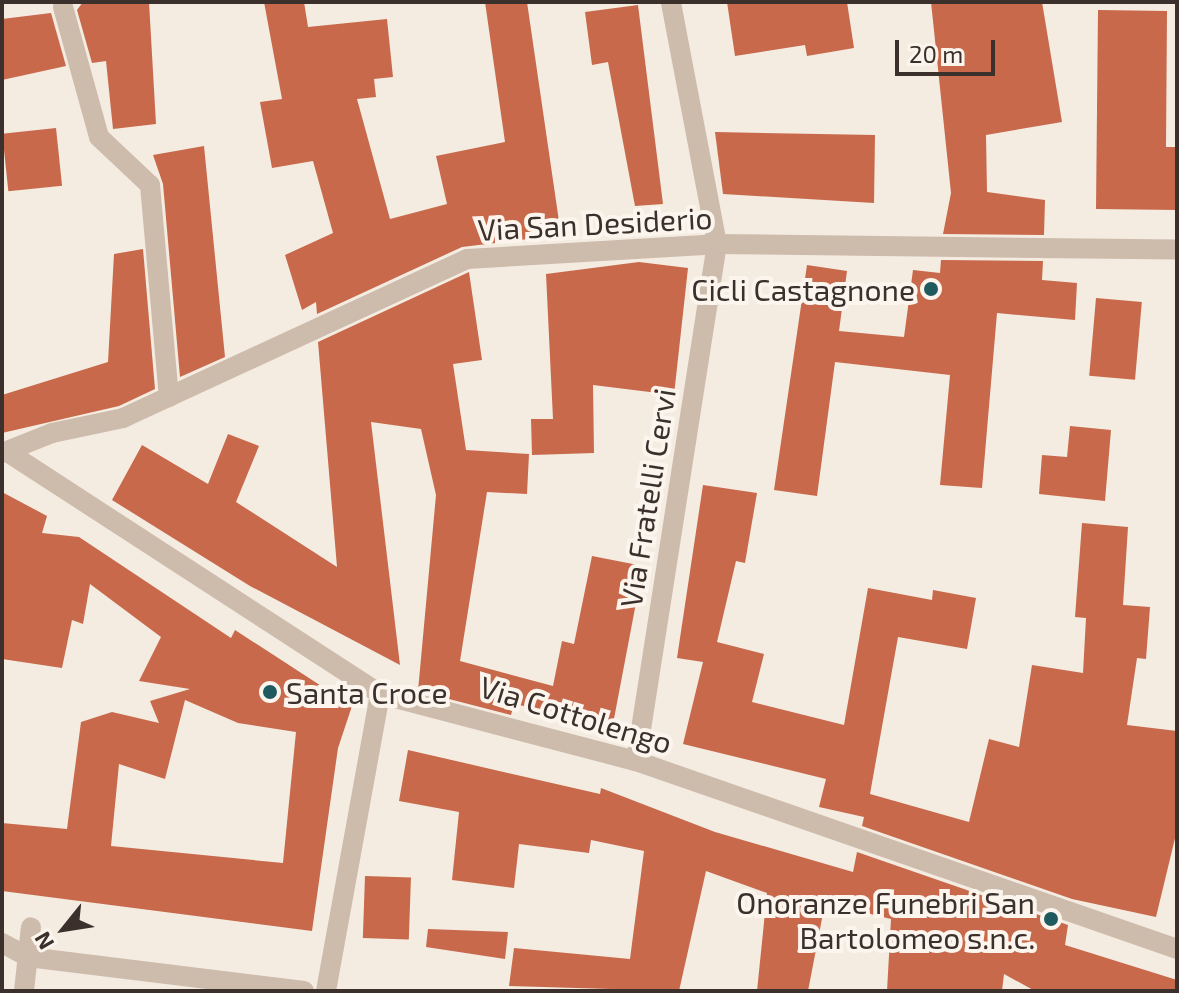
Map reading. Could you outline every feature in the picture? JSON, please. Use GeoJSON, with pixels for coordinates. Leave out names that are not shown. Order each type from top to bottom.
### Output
{"type":"FeatureCollection","features":[{"type":"Feature","properties":{"kind":"street","name":"Via Fratelli Cervi"},"geometry":{"type":"LineString","coordinates":[[636,761],[717,244],[671,2]]}},
{"type":"Feature","properties":{"kind":"street"},"geometry":{"type":"LineString","coordinates":[[63,7],[99,137],[150,185],[169,397]]}},
{"type":"Feature","properties":{"kind":"street","name":"Via San Desiderio"},"geometry":{"type":"LineString","coordinates":[[5,453],[169,397],[467,259],[717,244],[1177,250]]}},
{"type":"Feature","properties":{"kind":"street","name":"Via Cottolengo"},"geometry":{"type":"LineString","coordinates":[[5,453],[380,694],[636,761],[1177,949]]}},
{"type":"Feature","properties":{"kind":"street"},"geometry":{"type":"LineString","coordinates":[[326,991],[380,694]]}},
{"type":"Feature","properties":{"kind":"street"},"geometry":{"type":"LineString","coordinates":[[24,991],[31,927]]}},
{"type":"Feature","properties":{"kind":"street"},"geometry":{"type":"LineString","coordinates":[[2,943],[28,957],[304,991]]}},
{"type":"Feature","properties":{"kind":"building"},"geometry":{"type":"Polygon","coordinates":[[[83,2],[149,2],[156,124],[113,129],[106,61],[92,63],[77,10],[83,2]]]}},
{"type":"Feature","properties":{"kind":"building"},"geometry":{"type":"Polygon","coordinates":[[[264,2],[304,2],[308,27],[387,19],[393,77],[374,79],[376,97],[357,99],[390,219],[447,204],[436,156],[505,142],[485,2],[527,2],[561,235],[462,247],[317,314],[316,302],[302,310],[285,255],[333,233],[313,161],[272,168],[260,102],[282,99],[264,2]]]}},
{"type":"Feature","properties":{"kind":"building"},"geometry":{"type":"Polygon","coordinates":[[[727,2],[847,2],[854,48],[807,56],[805,45],[735,56],[727,2]]]}},
{"type":"Feature","properties":{"kind":"building"},"geometry":{"type":"Polygon","coordinates":[[[931,2],[1042,2],[1062,122],[986,135],[987,192],[1045,200],[1044,235],[943,234],[951,193],[931,2]]]}},
{"type":"Feature","properties":{"kind":"building"},"geometry":{"type":"Polygon","coordinates":[[[638,5],[663,204],[635,206],[608,62],[592,65],[585,12],[638,5]]]}},
{"type":"Feature","properties":{"kind":"building"},"geometry":{"type":"Polygon","coordinates":[[[1098,10],[1167,11],[1166,147],[1177,147],[1177,210],[1096,209],[1098,10]]]}},
{"type":"Feature","properties":{"kind":"building"},"geometry":{"type":"Polygon","coordinates":[[[51,13],[66,66],[2,80],[2,19],[51,13]]]}},
{"type":"Feature","properties":{"kind":"building"},"geometry":{"type":"Polygon","coordinates":[[[56,128],[62,186],[8,191],[2,134],[56,128]]]}},
{"type":"Feature","properties":{"kind":"building"},"geometry":{"type":"Polygon","coordinates":[[[715,132],[875,135],[874,203],[723,194],[715,132]]]}},
{"type":"Feature","properties":{"kind":"building"},"geometry":{"type":"Polygon","coordinates":[[[204,146],[225,357],[180,377],[163,184],[153,155],[204,146]]]}},
{"type":"Feature","properties":{"kind":"building"},"geometry":{"type":"Polygon","coordinates":[[[143,249],[155,389],[119,406],[2,433],[2,395],[108,362],[114,254],[143,249]]]}},
{"type":"Feature","properties":{"kind":"building"},"geometry":{"type":"Polygon","coordinates":[[[941,260],[1043,261],[1042,280],[1077,283],[1075,320],[997,313],[982,488],[940,485],[950,375],[835,362],[817,496],[774,490],[807,265],[847,271],[839,331],[904,337],[913,270],[940,273],[941,260]]]}},
{"type":"Feature","properties":{"kind":"building"},"geometry":{"type":"Polygon","coordinates":[[[639,262],[688,268],[674,395],[593,385],[594,453],[532,455],[531,419],[553,419],[546,274],[639,262]]]}},
{"type":"Feature","properties":{"kind":"building"},"geometry":{"type":"Polygon","coordinates":[[[469,272],[482,360],[453,364],[466,450],[529,454],[527,494],[487,492],[460,661],[553,686],[562,641],[574,644],[592,556],[643,566],[613,724],[514,704],[511,715],[418,691],[436,495],[421,429],[371,422],[400,665],[250,586],[112,500],[142,445],[208,484],[228,434],[259,446],[236,502],[337,567],[318,342],[469,272]]]}},
{"type":"Feature","properties":{"kind":"building"},"geometry":{"type":"Polygon","coordinates":[[[1096,298],[1142,302],[1135,380],[1089,376],[1096,298]]]}},
{"type":"Feature","properties":{"kind":"building"},"geometry":{"type":"Polygon","coordinates":[[[1070,426],[1111,430],[1105,501],[1039,494],[1042,455],[1067,457],[1070,426]]]}},
{"type":"Feature","properties":{"kind":"building"},"geometry":{"type":"Polygon","coordinates":[[[703,485],[757,493],[745,563],[736,561],[717,642],[764,654],[752,702],[844,725],[868,588],[932,600],[933,590],[976,598],[967,649],[898,637],[870,794],[969,822],[989,739],[1019,747],[1032,665],[1083,673],[1086,618],[1075,617],[1082,523],[1128,527],[1123,605],[1150,607],[1146,659],[1137,658],[1127,725],[1177,731],[1177,830],[1156,917],[1072,899],[862,826],[864,817],[819,807],[826,779],[683,744],[703,662],[677,658],[703,485]]]}},
{"type":"Feature","properties":{"kind":"building"},"geometry":{"type":"Polygon","coordinates":[[[2,492],[47,516],[42,533],[79,537],[231,638],[235,630],[352,706],[338,748],[312,931],[2,891],[2,823],[67,829],[81,722],[112,712],[159,723],[150,701],[190,689],[139,681],[161,637],[90,584],[83,624],[72,620],[62,668],[2,659],[2,492]],[[185,700],[165,779],[119,764],[111,846],[283,863],[296,732],[238,723],[185,700]]]}},
{"type":"Feature","properties":{"kind":"building"},"geometry":{"type":"Polygon","coordinates":[[[408,750],[600,794],[601,788],[715,832],[853,872],[857,852],[1068,925],[1065,945],[1177,980],[1177,991],[1035,991],[1004,974],[1002,991],[887,991],[891,919],[825,903],[808,991],[757,991],[767,893],[706,871],[679,991],[509,986],[514,948],[630,959],[644,851],[591,840],[589,853],[519,844],[514,888],[452,880],[459,812],[399,801],[408,750]]]}},
{"type":"Feature","properties":{"kind":"building"},"geometry":{"type":"Polygon","coordinates":[[[365,876],[411,878],[409,940],[363,938],[365,876]]]}},
{"type":"Feature","properties":{"kind":"building"},"geometry":{"type":"Polygon","coordinates":[[[428,929],[508,932],[505,959],[426,947],[428,929]]]}},
{"type":"Feature","properties":{"kind":"place","name":"Cicli Castagnone"},"geometry":{"type":"Point","coordinates":[931,289]}},
{"type":"Feature","properties":{"kind":"place","name":"Santa Croce"},"geometry":{"type":"Point","coordinates":[270,692]}},
{"type":"Feature","properties":{"kind":"place","name":"Onoranze Funebri San Bartolomeo s.n.c."},"geometry":{"type":"Point","coordinates":[1051,919]}}]}
